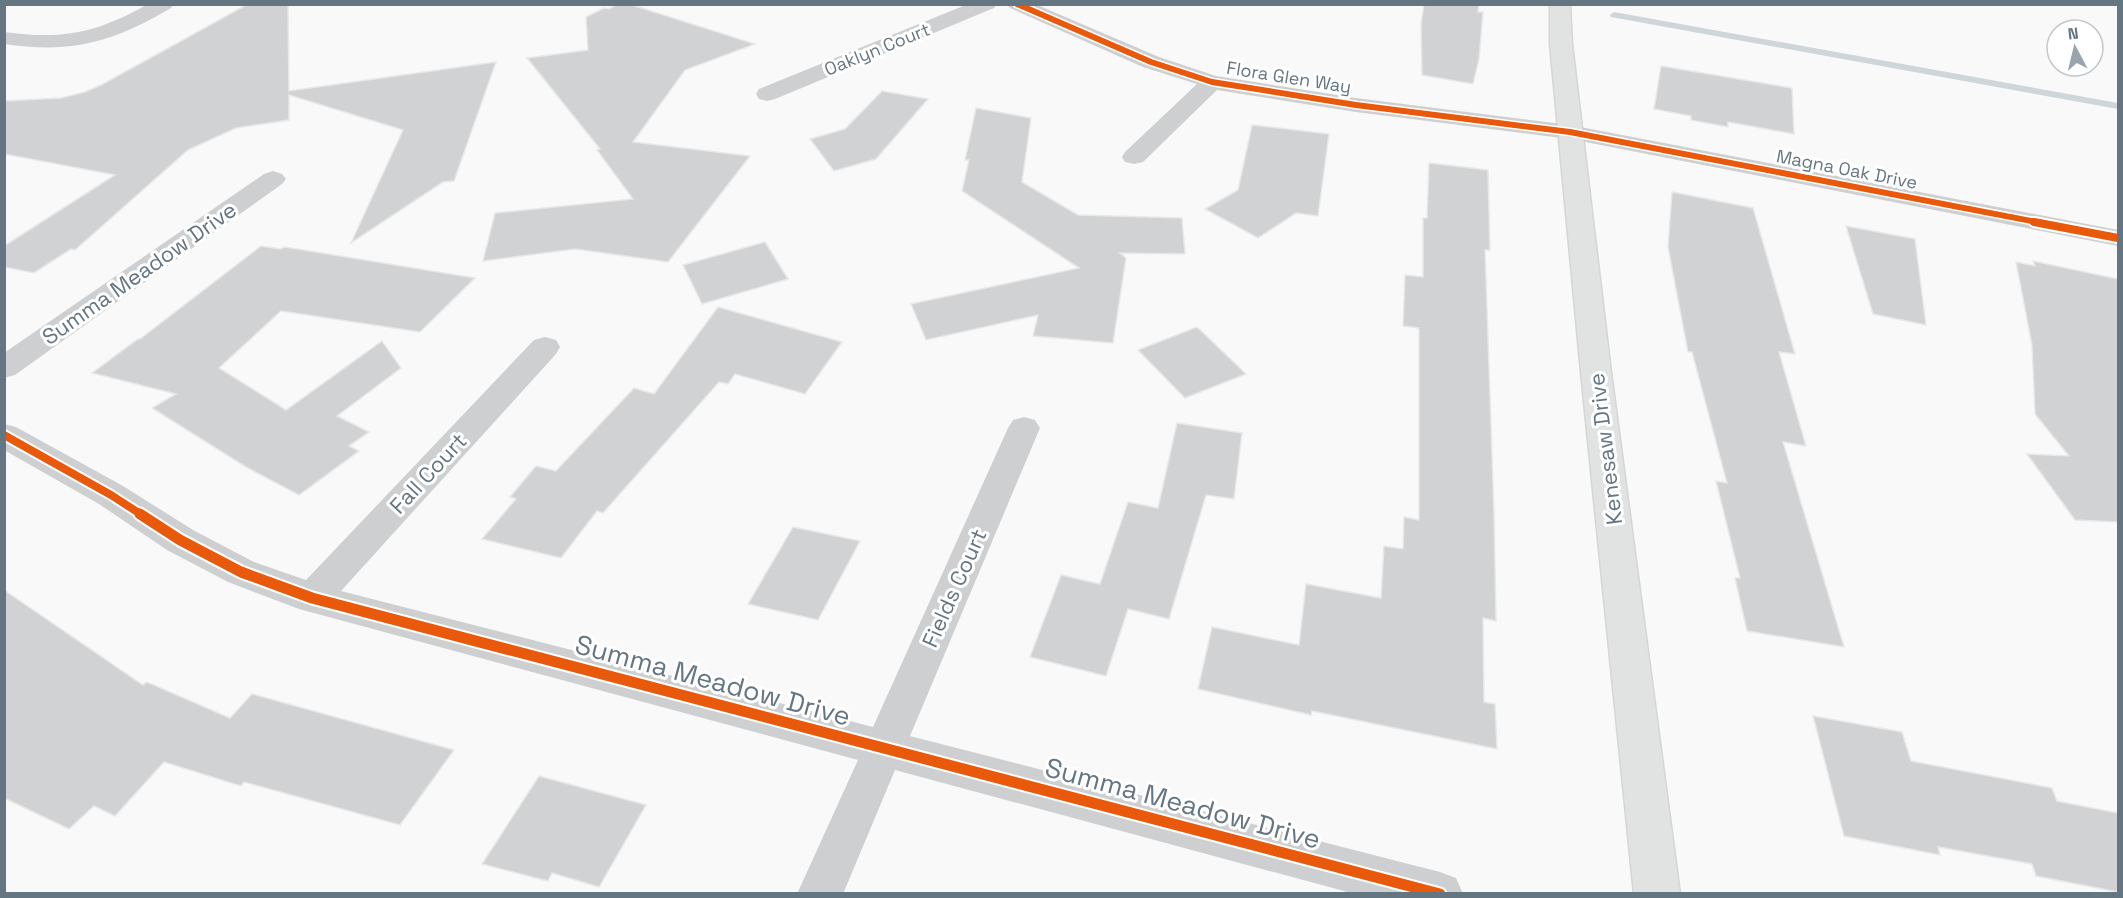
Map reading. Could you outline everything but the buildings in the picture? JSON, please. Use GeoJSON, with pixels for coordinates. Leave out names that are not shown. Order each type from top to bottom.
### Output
{"type":"FeatureCollection","features":[{"type":"Feature","properties":{"kind":"street"},"geometry":{"type":"LineString","coordinates":[[4,38],[21,41],[74,40],[109,32],[164,4]]}},
{"type":"Feature","properties":{"kind":"street","name":"Oaklyn Court"},"geometry":{"type":"LineString","coordinates":[[767,94],[987,4]]}},
{"type":"Feature","properties":{"kind":"street","name":"Flora Glen Way"},"geometry":{"type":"LineString","coordinates":[[1017,4],[1151,62],[1212,82],[1333,101],[1570,132]]}},
{"type":"Feature","properties":{"kind":"street","name":"Kenesaw Drive"},"geometry":{"type":"LineString","coordinates":[[1560,4],[1561,44],[1570,132],[1657,894]]}},
{"type":"Feature","properties":{"kind":"street"},"geometry":{"type":"LineString","coordinates":[[1134,157],[1212,82]]}},
{"type":"Feature","properties":{"kind":"street","name":"Magna Oak Drive"},"geometry":{"type":"LineString","coordinates":[[1570,132],[2118,238]]}},
{"type":"Feature","properties":{"kind":"street","name":"Summa Meadow Drive"},"geometry":{"type":"LineString","coordinates":[[4,368],[273,179]]}},
{"type":"Feature","properties":{"kind":"street","name":"Fall Court"},"geometry":{"type":"LineString","coordinates":[[312,598],[544,347]]}},
{"type":"Feature","properties":{"kind":"street","name":"Fields Court"},"geometry":{"type":"LineString","coordinates":[[820,894],[1024,428]]}},
{"type":"Feature","properties":{"kind":"street","name":"Summa Meadow Drive"},"geometry":{"type":"LineString","coordinates":[[4,435],[111,495],[190,546],[241,572],[312,598],[1440,894]]}},
{"type":"Feature","properties":{"kind":"waterway"},"geometry":{"type":"LineString","coordinates":[[1614,15],[2118,106]]}},
{"type":"Feature","properties":{"kind":"cycle path"},"geometry":{"type":"LineString","coordinates":[[1017,4],[1151,62],[1212,82],[1356,105],[1570,132],[2118,238]]}},
{"type":"Feature","properties":{"kind":"cycle path"},"geometry":{"type":"LineString","coordinates":[[4,435],[111,495],[180,540],[241,572],[312,598],[1440,894]]}}]}
